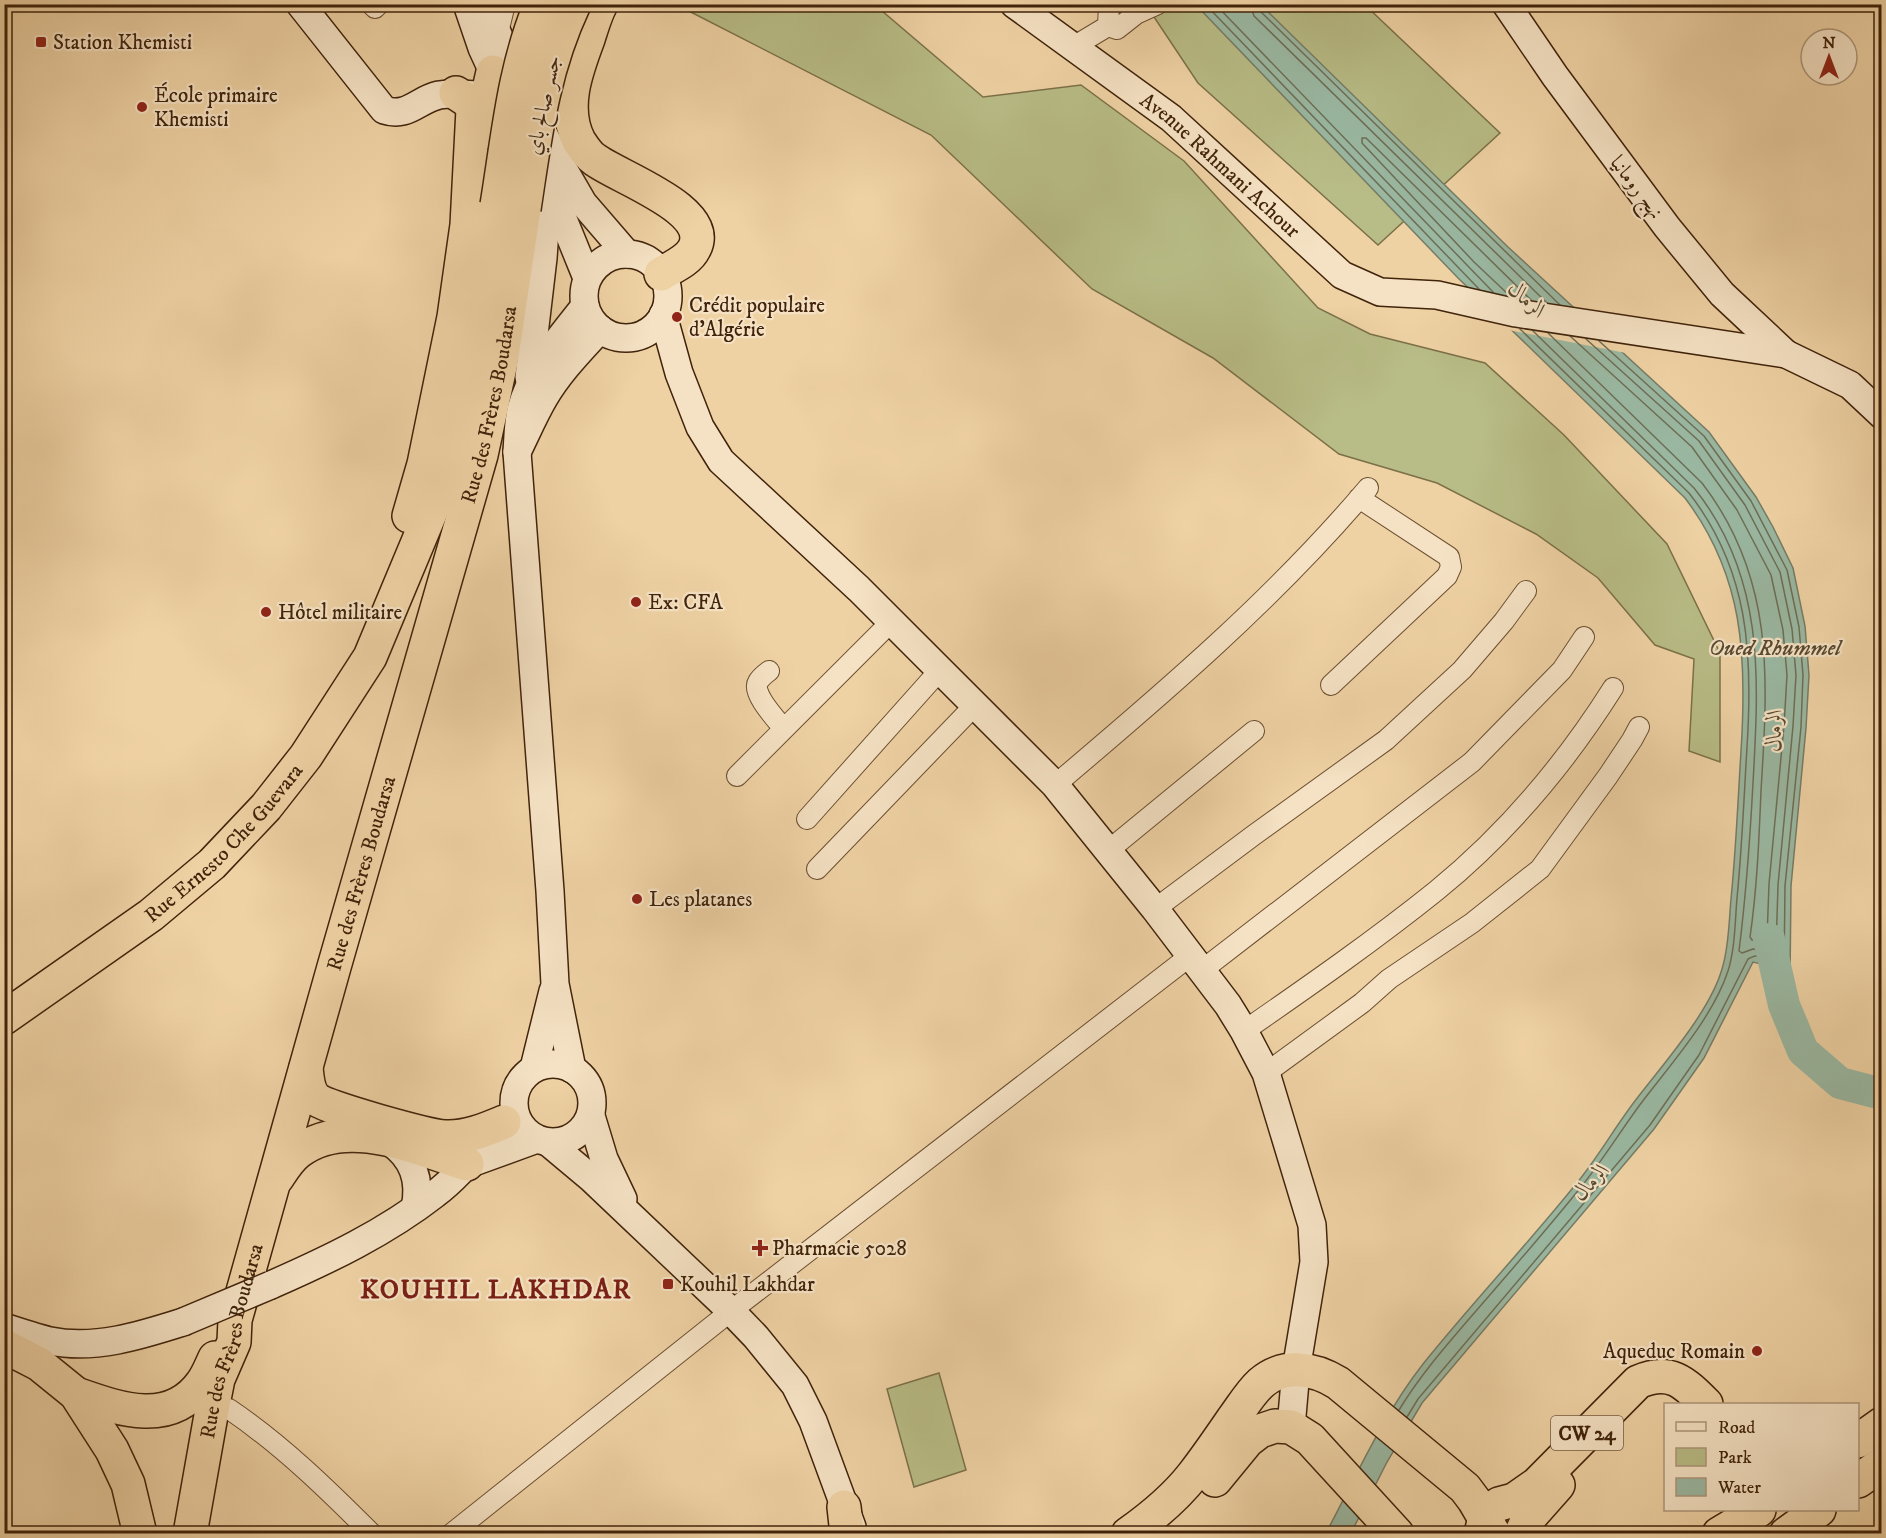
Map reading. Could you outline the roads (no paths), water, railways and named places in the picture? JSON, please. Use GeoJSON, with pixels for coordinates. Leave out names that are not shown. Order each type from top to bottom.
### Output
{"type":"FeatureCollection","features":[{"type":"Feature","properties":{"kind":"highway"},"geometry":{"type":"LineString","coordinates":[[388,617],[439,492],[459,428],[510,207],[516,90],[528,42],[541,4]]}},
{"type":"Feature","properties":{"kind":"highway"},"geometry":{"type":"LineString","coordinates":[[591,6],[573,79],[571,106],[575,129],[579,140],[594,159],[677,206],[692,220],[697,230],[695,249],[661,274]]}},
{"type":"Feature","properties":{"kind":"highway","name":"جسر صالح باي"},"geometry":{"type":"LineString","coordinates":[[510,207],[555,48],[591,6]]}},
{"type":"Feature","properties":{"kind":"highway"},"geometry":{"type":"LineString","coordinates":[[388,617],[399,548],[424,464],[447,357],[467,225],[469,173],[479,87]]}},
{"type":"Feature","properties":{"kind":"highway","name":"Rue des Frères Boudarsa"},"geometry":{"type":"LineString","coordinates":[[190,1533],[218,1379],[235,1331],[306,1068],[481,455],[501,362],[510,207]]}},
{"type":"Feature","properties":{"kind":"highway","name":"Rue Ernesto Che Guevara"},"geometry":{"type":"LineString","coordinates":[[4,1018],[151,915],[220,856],[266,807],[306,756],[370,657],[388,617]]}},
{"type":"Feature","properties":{"kind":"highway"},"geometry":{"type":"LineString","coordinates":[[306,1068],[309,1086],[315,1099],[330,1106],[422,1133],[446,1137],[476,1133],[509,1116]]}},
{"type":"Feature","properties":{"kind":"highway"},"geometry":{"type":"LineString","coordinates":[[274,1182],[296,1154],[310,1144],[343,1134],[365,1135],[467,1164]]}},
{"type":"Feature","properties":{"kind":"highway"},"geometry":{"type":"LineString","coordinates":[[76,1394],[112,1407],[146,1412],[174,1406],[185,1400],[202,1383],[235,1331]]}},
{"type":"Feature","properties":{"kind":"highway"},"geometry":{"type":"LineString","coordinates":[[206,1533],[235,1379],[235,1331]]}},
{"type":"Feature","properties":{"kind":"highway"},"geometry":{"type":"LineString","coordinates":[[4,1346],[39,1364],[76,1394],[112,1450],[124,1476],[141,1533]]}},
{"type":"Feature","properties":{"kind":"highway"},"geometry":{"type":"LineString","coordinates":[[1128,1533],[1145,1522],[1178,1492],[1260,1384],[1281,1372],[1296,1370]]}},
{"type":"Feature","properties":{"kind":"highway","name":"CW 24"},"geometry":{"type":"LineString","coordinates":[[1296,1370],[1318,1373],[1338,1383],[1452,1477],[1474,1500],[1487,1528]]}},
{"type":"Feature","properties":{"kind":"highway","name":"CW 24"},"geometry":{"type":"LineString","coordinates":[[1487,1528],[1495,1506],[1526,1494],[1638,1382],[1650,1377],[1663,1376],[1676,1379],[1705,1403]]}},
{"type":"Feature","properties":{"kind":"highway","name":"CW 24"},"geometry":{"type":"LineString","coordinates":[[1521,1533],[1528,1519],[1541,1503],[1643,1400],[1668,1395],[1686,1403]]}},
{"type":"Feature","properties":{"kind":"highway"},"geometry":{"type":"LineString","coordinates":[[1160,1533],[1195,1502],[1237,1452],[1260,1431],[1275,1426],[1300,1433],[1397,1533]]}},
{"type":"Feature","properties":{"kind":"highway"},"geometry":{"type":"LineString","coordinates":[[1859,1480],[1881,1464]]}},
{"type":"Feature","properties":{"kind":"highway"},"geometry":{"type":"LineString","coordinates":[[1703,1533],[1720,1511]]}},
{"type":"Feature","properties":{"kind":"highway"},"geometry":{"type":"LineString","coordinates":[[1719,1533],[1756,1511]]}},
{"type":"Feature","properties":{"kind":"highway"},"geometry":{"type":"LineString","coordinates":[[1786,1533],[1816,1511]]}},
{"type":"Feature","properties":{"kind":"main road"},"geometry":{"type":"LineString","coordinates":[[300,4],[384,110],[393,113],[404,111],[437,96],[479,87]]}},
{"type":"Feature","properties":{"kind":"main road"},"geometry":{"type":"LineString","coordinates":[[467,4],[479,87],[518,125],[542,172],[587,278]]}},
{"type":"Feature","properties":{"kind":"main road"},"geometry":{"type":"LineString","coordinates":[[484,4],[546,139],[583,203],[627,254]]}},
{"type":"Feature","properties":{"kind":"main road","name":"Avenue Rahmani Achour"},"geometry":{"type":"LineString","coordinates":[[1014,4],[1171,118],[1342,275],[1380,292],[1437,295],[1516,313],[1786,354]]}},
{"type":"Feature","properties":{"kind":"main road","name":"نهج رومانيا"},"geometry":{"type":"LineString","coordinates":[[1506,4],[1555,76],[1667,227],[1722,294],[1786,354]]}},
{"type":"Feature","properties":{"kind":"main road"},"geometry":{"type":"LineString","coordinates":[[542,172],[540,287],[517,452],[555,984],[572,1069]]}},
{"type":"Feature","properties":{"kind":"main road"},"geometry":{"type":"LineString","coordinates":[[627,254],[640,257],[652,263],[661,274],[667,294],[667,305],[663,315],[650,330],[632,337],[620,338],[600,329],[590,319],[585,306],[584,292],[587,278],[603,260],[615,255],[627,254]]}},
{"type":"Feature","properties":{"kind":"main road"},"geometry":{"type":"LineString","coordinates":[[527,391],[546,356],[585,306]]}},
{"type":"Feature","properties":{"kind":"main road"},"geometry":{"type":"LineString","coordinates":[[663,315],[686,392],[700,427],[721,461],[892,621],[1055,785],[1155,909],[1228,1005],[1244,1031],[1266,1073],[1312,1225],[1314,1262],[1296,1370],[1300,1433]]}},
{"type":"Feature","properties":{"kind":"main road"},"geometry":{"type":"LineString","coordinates":[[517,452],[555,381],[569,362],[600,329]]}},
{"type":"Feature","properties":{"kind":"main road"},"geometry":{"type":"LineString","coordinates":[[632,337],[661,362],[686,392]]}},
{"type":"Feature","properties":{"kind":"main road"},"geometry":{"type":"LineString","coordinates":[[1786,354],[1850,386],[1881,415]]}},
{"type":"Feature","properties":{"kind":"main road"},"geometry":{"type":"LineString","coordinates":[[534,1068],[555,984]]}},
{"type":"Feature","properties":{"kind":"main road"},"geometry":{"type":"LineString","coordinates":[[4,1327],[66,1343],[113,1341],[183,1322],[271,1285],[350,1249],[436,1193],[467,1164],[509,1116],[517,1087],[524,1076],[534,1068],[559,1064],[583,1077],[590,1089],[593,1102],[591,1116],[584,1128],[574,1137],[561,1142],[543,1141],[467,1164]]}},
{"type":"Feature","properties":{"kind":"main road"},"geometry":{"type":"LineString","coordinates":[[509,1116],[526,1132],[543,1141],[592,1179],[731,1311],[756,1338],[795,1385],[803,1400],[849,1524]]}},
{"type":"Feature","properties":{"kind":"main road"},"geometry":{"type":"LineString","coordinates":[[591,1116],[612,1178],[632,1216]]}},
{"type":"Feature","properties":{"kind":"main road"},"geometry":{"type":"LineString","coordinates":[[390,1142],[400,1149],[415,1170],[418,1183],[415,1208]]}},
{"type":"Feature","properties":{"kind":"main road"},"geometry":{"type":"LineString","coordinates":[[4,1309],[113,1341]]}},
{"type":"Feature","properties":{"kind":"street"},"geometry":{"type":"LineString","coordinates":[[371,4],[375,8],[379,4]]}},
{"type":"Feature","properties":{"kind":"street"},"geometry":{"type":"LineString","coordinates":[[479,87],[505,4]]}},
{"type":"Feature","properties":{"kind":"street"},"geometry":{"type":"LineString","coordinates":[[1108,4],[1108,26]]}},
{"type":"Feature","properties":{"kind":"street"},"geometry":{"type":"LineString","coordinates":[[1073,47],[1108,26],[1117,29],[1136,14],[1158,4]]}},
{"type":"Feature","properties":{"kind":"street"},"geometry":{"type":"LineString","coordinates":[[1055,785],[1222,640],[1326,537],[1364,493],[1449,557],[1451,567],[1446,576],[1331,685]]}},
{"type":"Feature","properties":{"kind":"street"},"geometry":{"type":"LineString","coordinates":[[1155,909],[1386,740],[1462,670],[1526,591]]}},
{"type":"Feature","properties":{"kind":"street"},"geometry":{"type":"LineString","coordinates":[[737,776],[892,621]]}},
{"type":"Feature","properties":{"kind":"street"},"geometry":{"type":"LineString","coordinates":[[450,1533],[731,1311],[1196,964],[1472,762],[1562,670],[1584,637]]}},
{"type":"Feature","properties":{"kind":"street"},"geometry":{"type":"LineString","coordinates":[[807,819],[940,670]]}},
{"type":"Feature","properties":{"kind":"street"},"geometry":{"type":"LineString","coordinates":[[768,671],[757,682],[756,688],[763,702],[784,729]]}},
{"type":"Feature","properties":{"kind":"street"},"geometry":{"type":"LineString","coordinates":[[1244,1031],[1437,890],[1495,837],[1577,743],[1612,688]]}},
{"type":"Feature","properties":{"kind":"street"},"geometry":{"type":"LineString","coordinates":[[817,869],[975,705]]}},
{"type":"Feature","properties":{"kind":"street"},"geometry":{"type":"LineString","coordinates":[[1266,1073],[1362,1003],[1389,979],[1486,912],[1540,869],[1613,769],[1639,726]]}},
{"type":"Feature","properties":{"kind":"street"},"geometry":{"type":"LineString","coordinates":[[1109,850],[1254,731]]}},
{"type":"Feature","properties":{"kind":"street"},"geometry":{"type":"LineString","coordinates":[[229,1409],[262,1431],[291,1456],[372,1533]]}},
{"type":"Feature","properties":{"kind":"water","name":"Oued Rhummel"},"geometry":{"type":"Polygon","coordinates":[[[1196,5],[1261,5],[1508,247],[1709,432],[1756,497],[1773,527],[1793,568],[1805,626],[1809,675],[1791,886],[1790,980],[1769,981],[1766,965],[1753,962],[1704,1058],[1654,1129],[1422,1403],[1387,1462],[1351,1533],[1326,1533],[1395,1404],[1423,1364],[1584,1173],[1630,1108],[1686,1036],[1716,985],[1727,943],[1734,862],[1743,716],[1741,650],[1730,588],[1719,557],[1705,527],[1685,498],[1458,278],[1196,5]]]}},
{"type":"Feature","properties":{"kind":"waterway"},"geometry":{"type":"LineString","coordinates":[[1769,939],[1784,1005],[1803,1051],[1840,1083],[1882,1094]]}},
{"type":"Feature","properties":{"kind":"place","name":"Station Khemisti"},"geometry":{"type":"Point","coordinates":[41,42]}},
{"type":"Feature","properties":{"kind":"place","name":"École primaire Khemisti"},"geometry":{"type":"Point","coordinates":[142,107]}},
{"type":"Feature","properties":{"kind":"place","name":"Crédit populaire d'Algérie"},"geometry":{"type":"Point","coordinates":[677,317]}},
{"type":"Feature","properties":{"kind":"place","name":"Ex: CFA"},"geometry":{"type":"Point","coordinates":[636,602]}},
{"type":"Feature","properties":{"kind":"place","name":"Hôtel militaire"},"geometry":{"type":"Point","coordinates":[266,612]}},
{"type":"Feature","properties":{"kind":"place","name":"Les platanes"},"geometry":{"type":"Point","coordinates":[637,899]}},
{"type":"Feature","properties":{"kind":"place","name":"Pharmacie 5028"},"geometry":{"type":"Point","coordinates":[760,1248]}},
{"type":"Feature","properties":{"kind":"place","name":"Kouhil Lakhdar"},"geometry":{"type":"Point","coordinates":[668,1284]}},
{"type":"Feature","properties":{"kind":"place","name":"Aqueduc Romain"},"geometry":{"type":"Point","coordinates":[1757,1351]}},
{"type":"Feature","properties":{"kind":"district","name":"KOUHIL LAKHDAR"},"geometry":{"type":"Point","coordinates":[496,1289]}},
{"type":"Feature","properties":{"kind":"water label","name":"الرمال"},"geometry":{"type":"Point","coordinates":[1528,299]}},
{"type":"Feature","properties":{"kind":"water label","name":"الرمال"},"geometry":{"type":"Point","coordinates":[1773,730]}},
{"type":"Feature","properties":{"kind":"water label","name":"الرمال"},"geometry":{"type":"Point","coordinates":[1590,1181]}}]}
